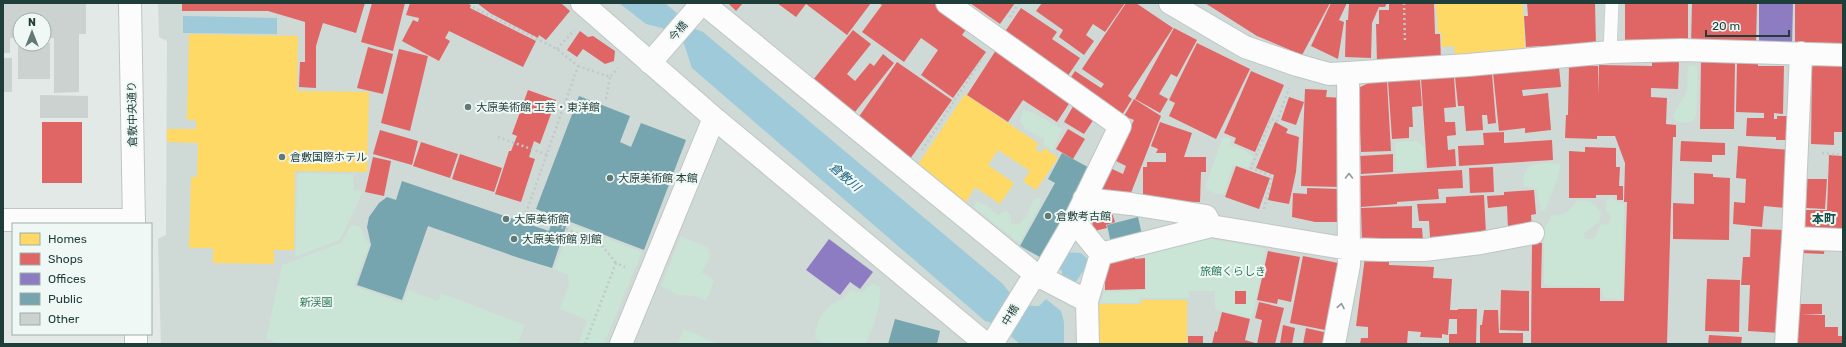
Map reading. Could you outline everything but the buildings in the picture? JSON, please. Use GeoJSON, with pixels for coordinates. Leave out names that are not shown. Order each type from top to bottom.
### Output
{"type":"FeatureCollection","features":[{"type":"Feature","properties":{"kind":"street","name":"倉敷中央通り"},"geometry":{"type":"LineString","coordinates":[[130,3],[134,222]]}},
{"type":"Feature","properties":{"kind":"street"},"geometry":{"type":"LineString","coordinates":[[582,3],[649,54],[714,118],[992,341]]}},
{"type":"Feature","properties":{"kind":"street"},"geometry":{"type":"LineString","coordinates":[[947,3],[995,38]]}},
{"type":"Feature","properties":{"kind":"street"},"geometry":{"type":"LineString","coordinates":[[1170,3],[1245,47],[1297,65],[1329,74],[1406,70],[1610,52],[1681,50],[1843,55]]}},
{"type":"Feature","properties":{"kind":"street"},"geometry":{"type":"LineString","coordinates":[[700,6],[1038,276],[1087,301]]}},
{"type":"Feature","properties":{"kind":"street","name":"今橋"},"geometry":{"type":"LineString","coordinates":[[649,54],[700,6]]}},
{"type":"Feature","properties":{"kind":"street","name":"中橋"},"geometry":{"type":"LineString","coordinates":[[992,341],[1024,293],[1038,276],[1074,221],[1120,126],[995,38]]}},
{"type":"Feature","properties":{"kind":"street"},"geometry":{"type":"LineString","coordinates":[[1786,344],[1802,53]]}},
{"type":"Feature","properties":{"kind":"street"},"geometry":{"type":"LineString","coordinates":[[1334,344],[1349,265],[1348,73]]}},
{"type":"Feature","properties":{"kind":"street"},"geometry":{"type":"LineString","coordinates":[[621,344],[714,118]]}},
{"type":"Feature","properties":{"kind":"street"},"geometry":{"type":"LineString","coordinates":[[1084,199],[1130,204],[1206,216],[1211,226]]}},
{"type":"Feature","properties":{"kind":"street"},"geometry":{"type":"LineString","coordinates":[[3,220],[134,222]]}},
{"type":"Feature","properties":{"kind":"street"},"geometry":{"type":"LineString","coordinates":[[1074,221],[1101,254]]}},
{"type":"Feature","properties":{"kind":"street"},"geometry":{"type":"LineString","coordinates":[[1101,254],[1194,232],[1211,226],[1349,249],[1424,250],[1481,243],[1533,233]]}},
{"type":"Feature","properties":{"kind":"street"},"geometry":{"type":"LineString","coordinates":[[1793,238],[1843,240]]}},
{"type":"Feature","properties":{"kind":"street"},"geometry":{"type":"LineString","coordinates":[[1088,344],[1087,301],[1101,254]]}},
{"type":"Feature","properties":{"kind":"lane"},"geometry":{"type":"LineString","coordinates":[[1610,52],[1612,3]]}},
{"type":"Feature","properties":{"kind":"path"},"geometry":{"type":"LineString","coordinates":[[908,171],[1019,3]]}},
{"type":"Feature","properties":{"kind":"path"},"geometry":{"type":"LineString","coordinates":[[1404,3],[1406,70]]}},
{"type":"Feature","properties":{"kind":"path"},"geometry":{"type":"LineString","coordinates":[[473,7],[557,49],[578,66],[610,77]]}},
{"type":"Feature","properties":{"kind":"path"},"geometry":{"type":"LineString","coordinates":[[606,99],[610,77],[649,54]]}},
{"type":"Feature","properties":{"kind":"path"},"geometry":{"type":"LineString","coordinates":[[1258,234],[1272,176],[1251,168],[1271,119],[1277,121],[1297,65]]}},
{"type":"Feature","properties":{"kind":"path"},"geometry":{"type":"LineString","coordinates":[[578,66],[548,155],[526,213],[599,242],[616,262],[648,279]]}},
{"type":"Feature","properties":{"kind":"path"},"geometry":{"type":"LineString","coordinates":[[498,137],[548,155]]}},
{"type":"Feature","properties":{"kind":"path"},"geometry":{"type":"LineString","coordinates":[[585,344],[616,262]]}},
{"type":"Feature","properties":{"kind":"shaded area"},"geometry":{"type":"Polygon","coordinates":[[[158,3],[1843,3],[1843,344],[161,344],[158,239],[166,235],[167,41],[159,37],[158,3]]]}},
{"type":"Feature","properties":{"kind":"green space"},"geometry":{"type":"Polygon","coordinates":[[[1693,65],[1698,68],[1696,116],[1694,121],[1687,123],[1677,122],[1673,116],[1687,91],[1688,67],[1693,65]]]}},
{"type":"Feature","properties":{"kind":"green space"},"geometry":{"type":"Polygon","coordinates":[[[1023,110],[1034,113],[1062,129],[1053,151],[1044,145],[1044,139],[1025,129],[1020,121],[1023,110]]]}},
{"type":"Feature","properties":{"kind":"green space"},"geometry":{"type":"Polygon","coordinates":[[[1226,137],[1231,140],[1230,145],[1246,151],[1253,157],[1248,168],[1233,165],[1224,194],[1214,193],[1207,189],[1206,185],[1222,139],[1226,137]]]}},
{"type":"Feature","properties":{"kind":"green space"},"geometry":{"type":"Polygon","coordinates":[[[1417,141],[1424,148],[1424,170],[1396,171],[1395,142],[1417,141]]]}},
{"type":"Feature","properties":{"kind":"green space"},"geometry":{"type":"Polygon","coordinates":[[[1540,163],[1561,164],[1557,181],[1545,210],[1541,211],[1537,189],[1524,186],[1523,177],[1528,167],[1540,163]]]}},
{"type":"Feature","properties":{"kind":"green space"},"geometry":{"type":"Polygon","coordinates":[[[297,173],[353,174],[354,190],[362,191],[340,240],[295,257],[297,173]]]}},
{"type":"Feature","properties":{"kind":"green space"},"geometry":{"type":"Polygon","coordinates":[[[1040,197],[1040,205],[1020,242],[1015,240],[974,207],[976,201],[986,205],[998,215],[1006,211],[1011,216],[1011,223],[1019,224],[1027,216],[1033,200],[1040,197]]]}},
{"type":"Feature","properties":{"kind":"green space"},"geometry":{"type":"Polygon","coordinates":[[[1611,197],[1624,204],[1623,299],[1604,298],[1601,287],[1548,286],[1544,284],[1544,230],[1551,216],[1560,215],[1566,212],[1578,200],[1591,203],[1601,212],[1599,222],[1584,233],[1585,239],[1594,239],[1601,224],[1609,225],[1611,216],[1606,210],[1606,201],[1611,197]]]}},
{"type":"Feature","properties":{"kind":"green space","name":"新渓園"},"geometry":{"type":"Polygon","coordinates":[[[351,225],[360,227],[369,245],[354,286],[403,303],[408,290],[438,301],[441,293],[525,325],[518,344],[282,344],[266,339],[282,265],[341,243],[351,225]]]}},
{"type":"Feature","properties":{"kind":"green space"},"geometry":{"type":"Polygon","coordinates":[[[572,225],[642,252],[604,344],[578,344],[587,320],[560,309],[569,284],[568,275],[554,269],[572,225]]]}},
{"type":"Feature","properties":{"kind":"green space"},"geometry":{"type":"Polygon","coordinates":[[[681,236],[708,248],[710,258],[701,272],[714,280],[710,293],[705,300],[695,296],[678,295],[661,286],[681,236]]]}},
{"type":"Feature","properties":{"kind":"green space","name":"旅館くらしき"},"geometry":{"type":"Polygon","coordinates":[[[1199,237],[1266,249],[1252,318],[1215,310],[1215,291],[1189,291],[1189,298],[1140,298],[1139,303],[1100,303],[1105,292],[1146,290],[1145,257],[1142,249],[1199,237]]]}},
{"type":"Feature","properties":{"kind":"green space"},"geometry":{"type":"Polygon","coordinates":[[[872,283],[880,287],[879,302],[874,324],[865,344],[824,344],[815,338],[816,329],[821,315],[827,308],[844,298],[850,290],[862,293],[872,283]]]}},
{"type":"Feature","properties":{"kind":"green space"},"geometry":{"type":"Polygon","coordinates":[[[684,329],[719,344],[677,344],[684,329]]]}},
{"type":"Feature","properties":{"kind":"water","name":"倉敷川"},"geometry":{"type":"Polygon","coordinates":[[[619,3],[665,3],[695,29],[703,32],[1003,284],[1014,298],[1022,303],[1032,306],[1039,306],[1046,299],[1061,311],[1064,322],[1064,344],[1020,344],[996,324],[985,321],[692,68],[684,44],[662,28],[646,24],[619,3]]]}},
{"type":"Feature","properties":{"kind":"water"},"geometry":{"type":"Polygon","coordinates":[[[183,16],[277,18],[277,34],[183,33],[183,16]]]}},
{"type":"Feature","properties":{"kind":"water"},"geometry":{"type":"Polygon","coordinates":[[[1062,252],[1081,253],[1090,261],[1075,283],[1062,276],[1062,271],[1055,265],[1062,252]]]}},
{"type":"Feature","properties":{"kind":"place","name":"大原美術館 工芸・東洋館"},"geometry":{"type":"Point","coordinates":[468,107]}},
{"type":"Feature","properties":{"kind":"place","name":"倉敷国際ホテル"},"geometry":{"type":"Point","coordinates":[282,157]}},
{"type":"Feature","properties":{"kind":"place","name":"大原美術館 本館"},"geometry":{"type":"Point","coordinates":[610,178]}},
{"type":"Feature","properties":{"kind":"place","name":"倉敷考古館"},"geometry":{"type":"Point","coordinates":[1048,216]}},
{"type":"Feature","properties":{"kind":"place","name":"大原美術館"},"geometry":{"type":"Point","coordinates":[506,219]}},
{"type":"Feature","properties":{"kind":"place","name":"大原美術館 別館"},"geometry":{"type":"Point","coordinates":[514,239]}},
{"type":"Feature","properties":{"kind":"district","name":"本町"},"geometry":{"type":"Point","coordinates":[1824,219]}}]}
